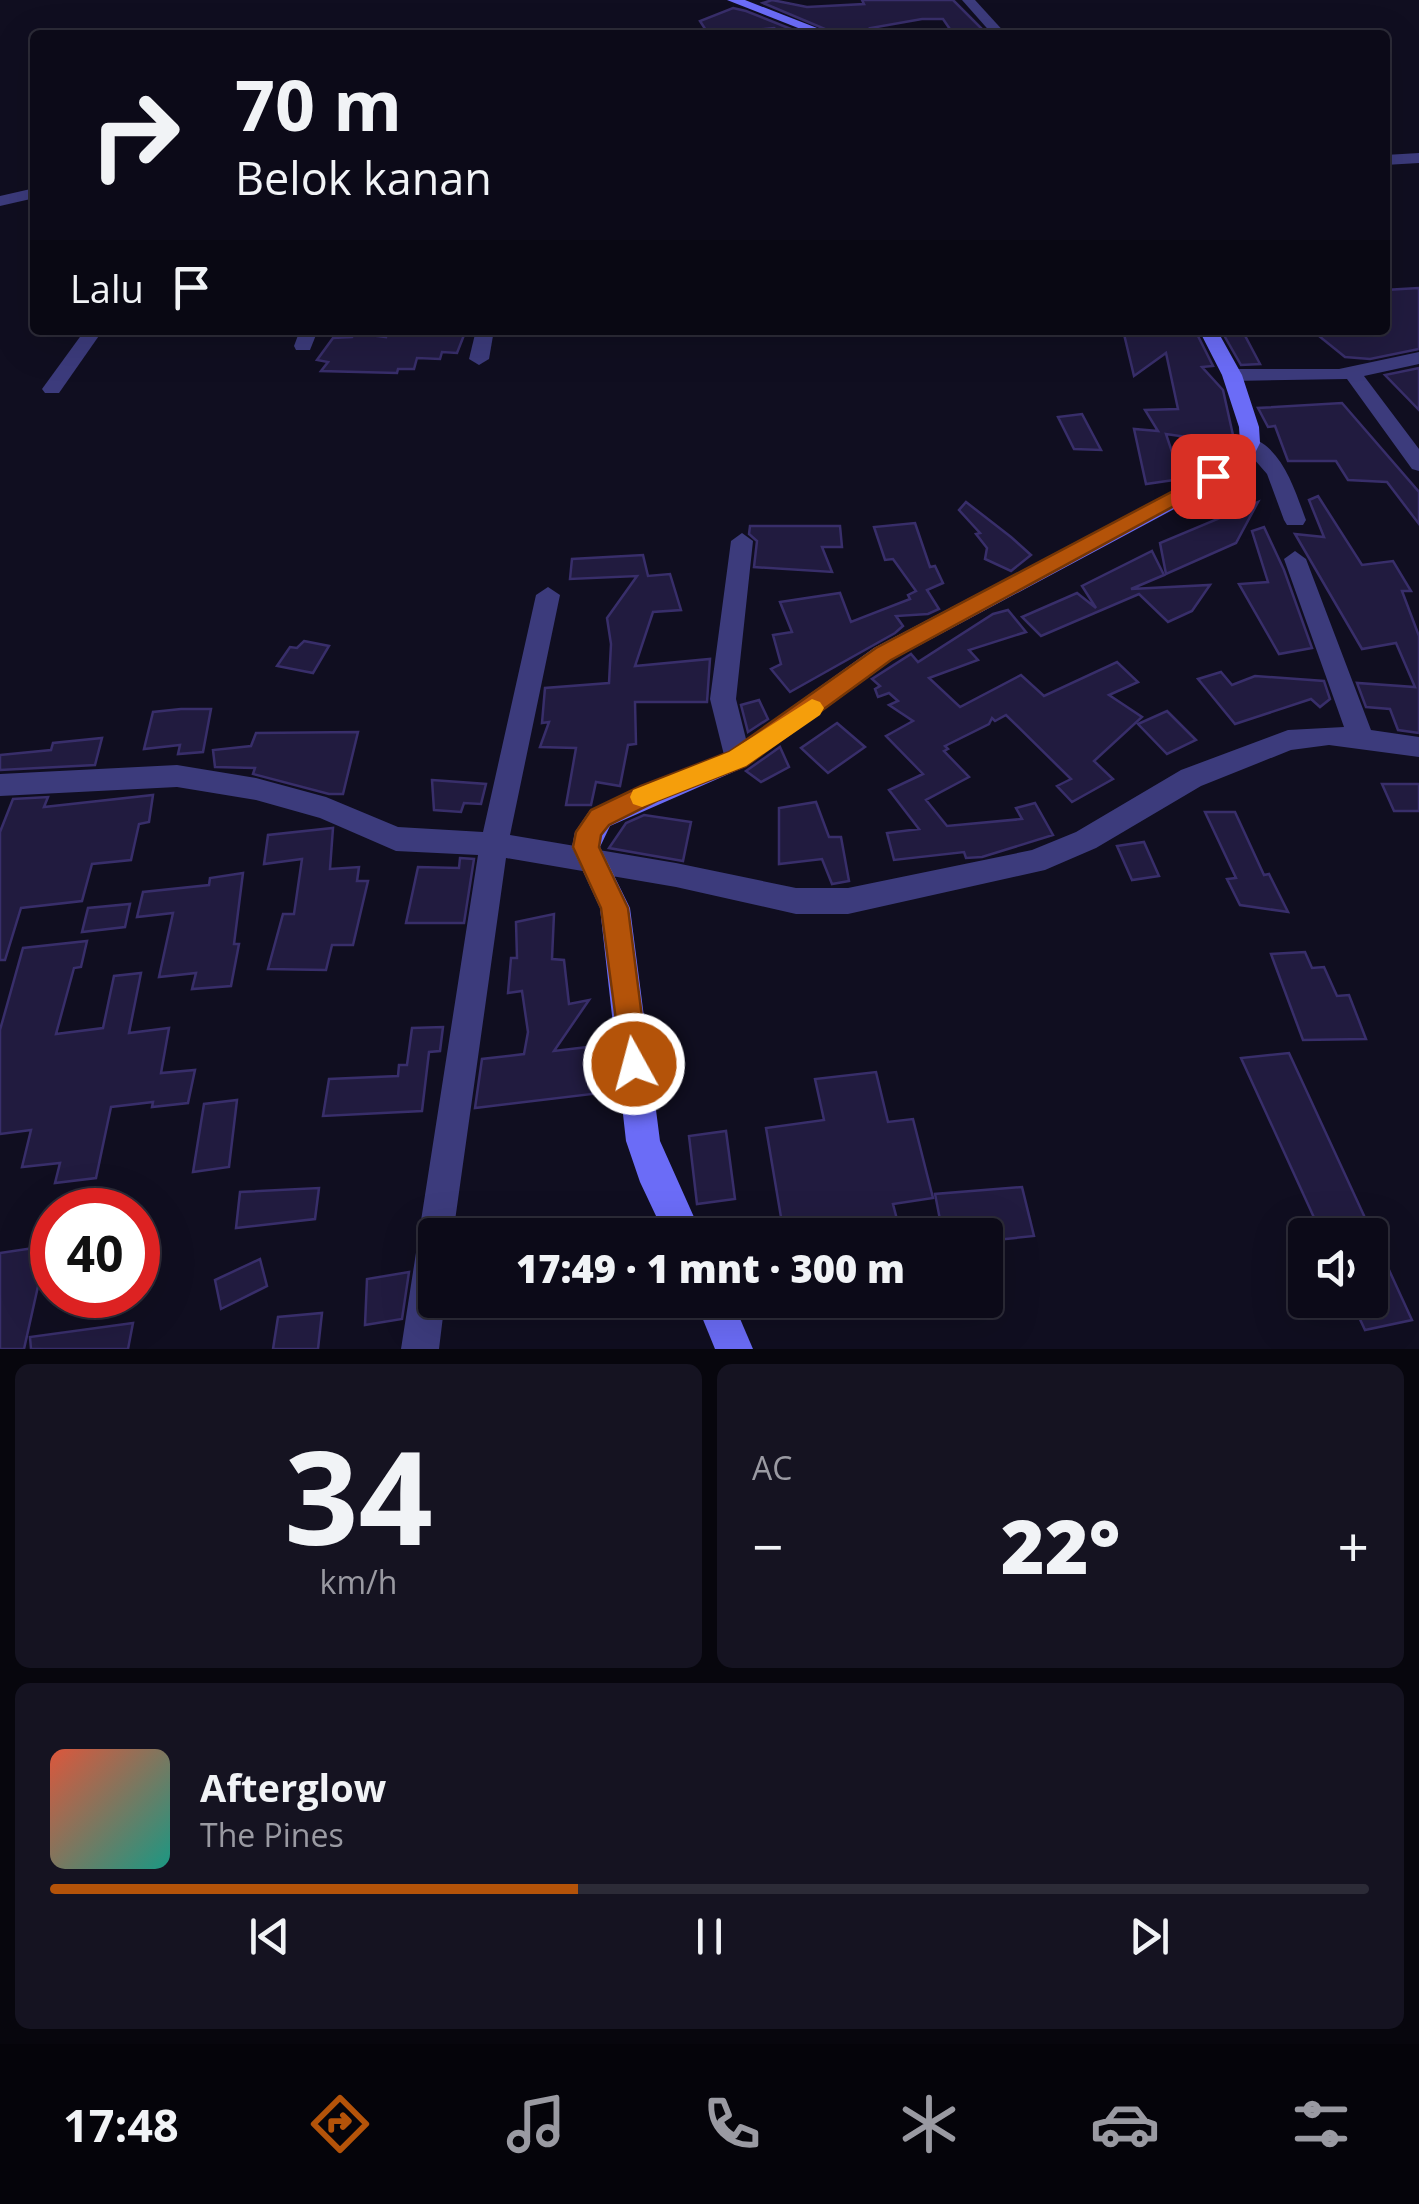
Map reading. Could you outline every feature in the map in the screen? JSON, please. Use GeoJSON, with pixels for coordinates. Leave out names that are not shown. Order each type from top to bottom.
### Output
{"type":"FeatureCollection","features":[{"type":"Feature","properties":{"kind":"street"},"geometry":{"type":"LineString","coordinates":[[732,0],[814,30]]}},
{"type":"Feature","properties":{"kind":"street"},"geometry":{"type":"LineString","coordinates":[[968,0],[995,30]]}},
{"type":"Feature","properties":{"kind":"street"},"geometry":{"type":"LineString","coordinates":[[1390,160],[1419,158]]}},
{"type":"Feature","properties":{"kind":"street"},"geometry":{"type":"LineString","coordinates":[[0,201],[30,194]]}},
{"type":"Feature","properties":{"kind":"street"},"geometry":{"type":"LineString","coordinates":[[52,389],[90,335]]}},
{"type":"Feature","properties":{"kind":"street"},"geometry":{"type":"LineString","coordinates":[[479,359],[484,335]]}},
{"type":"Feature","properties":{"kind":"street"},"geometry":{"type":"LineString","coordinates":[[1211,335],[1232,376],[1250,443],[1277,472],[1295,520]]}},
{"type":"Feature","properties":{"kind":"street"},"geometry":{"type":"LineString","coordinates":[[1232,376],[1352,373],[1419,358]]}},
{"type":"Feature","properties":{"kind":"street"},"geometry":{"type":"LineString","coordinates":[[1352,373],[1419,464]]}},
{"type":"Feature","properties":{"kind":"street"},"geometry":{"type":"LineString","coordinates":[[676,1218],[643,1142],[614,908],[604,882],[589,860],[588,832],[600,818],[650,793],[738,759],[884,654],[1183,495],[1242,458],[1250,443]]}},
{"type":"Feature","properties":{"kind":"street"},"geometry":{"type":"LineString","coordinates":[[738,759],[723,699],[742,541]]}},
{"type":"Feature","properties":{"kind":"street"},"geometry":{"type":"LineString","coordinates":[[1295,559],[1361,738]]}},
{"type":"Feature","properties":{"kind":"street"},"geometry":{"type":"LineString","coordinates":[[438,1218],[493,844],[548,595]]}},
{"type":"Feature","properties":{"kind":"street"},"geometry":{"type":"LineString","coordinates":[[0,785],[177,776],[256,789],[326,808],[396,839],[493,844],[796,901],[848,901],[1035,861],[1086,840],[1191,778],[1260,748],[1329,735],[1419,746]]}},
{"type":"Feature","properties":{"kind":"street"},"geometry":{"type":"LineString","coordinates":[[420,1349],[424,1318]]}},
{"type":"Feature","properties":{"kind":"street"},"geometry":{"type":"LineString","coordinates":[[721,1318],[734,1349]]}},
{"type":"Feature","properties":{"kind":"building"},"geometry":{"type":"Polygon","coordinates":[[[772,0],[807,7],[864,4],[862,0],[953,0],[983,30],[951,30],[943,19],[922,19],[871,28],[874,30],[827,30],[763,3],[772,0]]]}},
{"type":"Feature","properties":{"kind":"building"},"geometry":{"type":"Polygon","coordinates":[[[733,8],[794,30],[706,30],[700,21],[733,8]]]}},
{"type":"Feature","properties":{"kind":"building"},"geometry":{"type":"Polygon","coordinates":[[[1419,288],[1419,349],[1370,359],[1345,357],[1318,335],[1390,335],[1390,290],[1419,288]]]}},
{"type":"Feature","properties":{"kind":"building"},"geometry":{"type":"Polygon","coordinates":[[[464,335],[457,353],[442,352],[440,359],[417,358],[414,369],[398,369],[397,373],[321,371],[328,362],[317,360],[333,338],[464,335]]]}},
{"type":"Feature","properties":{"kind":"building"},"geometry":{"type":"Polygon","coordinates":[[[1124,335],[1198,335],[1213,366],[1202,367],[1223,390],[1235,444],[1166,434],[1181,479],[1146,484],[1134,429],[1158,431],[1145,410],[1178,409],[1166,353],[1134,376],[1124,335]]]}},
{"type":"Feature","properties":{"kind":"building"},"geometry":{"type":"Polygon","coordinates":[[[1224,335],[1245,335],[1260,364],[1241,365],[1224,335]]]}},
{"type":"Feature","properties":{"kind":"building"},"geometry":{"type":"Polygon","coordinates":[[[1419,368],[1419,410],[1385,375],[1419,368]]]}},
{"type":"Feature","properties":{"kind":"building"},"geometry":{"type":"Polygon","coordinates":[[[1342,403],[1419,492],[1419,524],[1387,482],[1348,480],[1336,461],[1288,461],[1275,426],[1268,427],[1258,408],[1342,403]]]}},
{"type":"Feature","properties":{"kind":"building"},"geometry":{"type":"Polygon","coordinates":[[[1082,414],[1101,450],[1074,449],[1058,417],[1082,414]]]}},
{"type":"Feature","properties":{"kind":"building"},"geometry":{"type":"Polygon","coordinates":[[[1318,496],[1362,565],[1393,561],[1411,591],[1402,591],[1419,636],[1419,733],[1398,730],[1390,709],[1366,707],[1357,683],[1415,687],[1396,643],[1362,649],[1295,534],[1324,537],[1309,500],[1318,496]]]}},
{"type":"Feature","properties":{"kind":"building"},"geometry":{"type":"Polygon","coordinates":[[[966,502],[1031,555],[1011,571],[985,559],[987,548],[976,534],[980,533],[959,510],[966,502]]]}},
{"type":"Feature","properties":{"kind":"building"},"geometry":{"type":"Polygon","coordinates":[[[1258,502],[1236,543],[1166,574],[1160,543],[1258,502]]]}},
{"type":"Feature","properties":{"kind":"building"},"geometry":{"type":"Polygon","coordinates":[[[915,523],[930,567],[935,566],[943,583],[927,590],[939,609],[928,614],[896,616],[903,626],[895,633],[790,692],[771,669],[781,664],[773,635],[792,632],[780,602],[840,593],[851,622],[910,599],[908,595],[916,591],[893,559],[885,560],[874,527],[915,523]]]}},
{"type":"Feature","properties":{"kind":"building"},"geometry":{"type":"Polygon","coordinates":[[[750,526],[840,526],[842,547],[822,547],[832,572],[754,567],[757,541],[749,534],[750,526]]]}},
{"type":"Feature","properties":{"kind":"building"},"geometry":{"type":"Polygon","coordinates":[[[1264,527],[1312,648],[1279,654],[1239,584],[1268,582],[1252,531],[1264,527]]]}},
{"type":"Feature","properties":{"kind":"building"},"geometry":{"type":"Polygon","coordinates":[[[1152,551],[1164,575],[1131,589],[1210,585],[1192,611],[1168,622],[1139,594],[1041,636],[1022,617],[1077,593],[1096,608],[1082,586],[1152,551]]]}},
{"type":"Feature","properties":{"kind":"building"},"geometry":{"type":"Polygon","coordinates":[[[643,555],[648,576],[670,574],[681,610],[653,612],[635,666],[710,659],[707,702],[635,702],[636,744],[628,745],[620,786],[596,782],[591,805],[566,805],[576,748],[540,747],[549,722],[542,723],[545,688],[609,683],[611,644],[607,618],[637,576],[570,579],[572,559],[643,555]]]}},
{"type":"Feature","properties":{"kind":"building"},"geometry":{"type":"Polygon","coordinates":[[[1008,610],[1026,632],[969,650],[978,660],[929,678],[960,707],[1021,675],[1044,696],[1117,662],[1138,682],[1109,695],[1142,717],[1094,761],[1113,779],[1072,802],[1057,786],[1071,779],[1006,715],[995,721],[992,718],[989,724],[945,746],[948,749],[944,751],[969,777],[926,800],[947,826],[1022,819],[1016,808],[1035,803],[1053,835],[982,857],[966,858],[964,852],[894,860],[887,833],[919,829],[889,790],[923,774],[886,736],[913,721],[889,705],[898,701],[889,693],[878,697],[875,689],[880,686],[872,679],[911,654],[918,662],[993,614],[1008,610]]]}},
{"type":"Feature","properties":{"kind":"building"},"geometry":{"type":"Polygon","coordinates":[[[304,641],[329,646],[313,673],[277,666],[290,647],[297,648],[304,641]]]}},
{"type":"Feature","properties":{"kind":"building"},"geometry":{"type":"Polygon","coordinates":[[[1221,672],[1232,685],[1255,676],[1324,681],[1330,699],[1320,707],[1311,699],[1235,724],[1198,679],[1221,672]]]}},
{"type":"Feature","properties":{"kind":"building"},"geometry":{"type":"Polygon","coordinates":[[[759,700],[768,719],[748,732],[741,705],[759,700]]]}},
{"type":"Feature","properties":{"kind":"building"},"geometry":{"type":"Polygon","coordinates":[[[211,709],[203,752],[178,754],[180,745],[144,749],[153,712],[211,709]]]}},
{"type":"Feature","properties":{"kind":"building"},"geometry":{"type":"Polygon","coordinates":[[[1167,711],[1196,740],[1167,754],[1138,724],[1167,711]]]}},
{"type":"Feature","properties":{"kind":"building"},"geometry":{"type":"Polygon","coordinates":[[[837,723],[865,747],[828,773],[801,748],[837,723]]]}},
{"type":"Feature","properties":{"kind":"building"},"geometry":{"type":"Polygon","coordinates":[[[358,732],[343,794],[329,794],[253,774],[255,768],[215,767],[213,750],[251,746],[256,733],[358,732]]]}},
{"type":"Feature","properties":{"kind":"building"},"geometry":{"type":"Polygon","coordinates":[[[102,738],[95,765],[0,770],[0,755],[51,750],[53,743],[102,738]]]}},
{"type":"Feature","properties":{"kind":"building"},"geometry":{"type":"Polygon","coordinates":[[[780,747],[789,767],[761,782],[746,771],[780,747]]]}},
{"type":"Feature","properties":{"kind":"building"},"geometry":{"type":"Polygon","coordinates":[[[432,780],[486,784],[481,804],[464,803],[461,812],[434,810],[432,780]]]}},
{"type":"Feature","properties":{"kind":"building"},"geometry":{"type":"Polygon","coordinates":[[[1382,784],[1419,784],[1419,811],[1394,811],[1382,784]]]}},
{"type":"Feature","properties":{"kind":"building"},"geometry":{"type":"Polygon","coordinates":[[[153,795],[149,822],[139,824],[131,860],[92,864],[82,901],[21,908],[5,960],[0,960],[0,832],[13,799],[48,797],[44,807],[153,795]]]}},
{"type":"Feature","properties":{"kind":"building"},"geometry":{"type":"Polygon","coordinates":[[[816,802],[829,837],[841,837],[849,881],[832,884],[822,859],[779,864],[779,808],[816,802]]]}},
{"type":"Feature","properties":{"kind":"building"},"geometry":{"type":"Polygon","coordinates":[[[1205,812],[1235,812],[1264,875],[1269,874],[1288,912],[1240,905],[1227,879],[1236,878],[1205,812]]]}},
{"type":"Feature","properties":{"kind":"building"},"geometry":{"type":"Polygon","coordinates":[[[644,815],[691,822],[683,861],[609,848],[626,823],[644,815]]]}},
{"type":"Feature","properties":{"kind":"building"},"geometry":{"type":"Polygon","coordinates":[[[333,828],[330,869],[359,867],[357,881],[368,881],[353,945],[332,945],[326,970],[268,969],[283,914],[294,914],[302,859],[264,864],[268,835],[333,828]]]}},
{"type":"Feature","properties":{"kind":"building"},"geometry":{"type":"Polygon","coordinates":[[[1144,842],[1159,876],[1132,880],[1117,846],[1144,842]]]}},
{"type":"Feature","properties":{"kind":"building"},"geometry":{"type":"Polygon","coordinates":[[[460,858],[474,859],[464,923],[406,923],[418,867],[459,868],[460,858]]]}},
{"type":"Feature","properties":{"kind":"building"},"geometry":{"type":"Polygon","coordinates":[[[243,873],[234,944],[239,944],[231,986],[192,989],[196,973],[159,977],[173,913],[137,917],[143,892],[209,885],[210,878],[243,873]]]}},
{"type":"Feature","properties":{"kind":"building"},"geometry":{"type":"Polygon","coordinates":[[[130,904],[125,927],[82,932],[88,908],[130,904]]]}},
{"type":"Feature","properties":{"kind":"building"},"geometry":{"type":"Polygon","coordinates":[[[554,914],[552,959],[564,960],[569,1004],[589,1000],[554,1051],[605,1045],[609,1092],[475,1108],[482,1059],[524,1054],[528,1032],[522,991],[508,993],[511,958],[517,958],[516,922],[554,914]]]}},
{"type":"Feature","properties":{"kind":"building"},"geometry":{"type":"Polygon","coordinates":[[[87,941],[81,967],[74,968],[56,1034],[103,1028],[114,976],[141,973],[129,1033],[169,1028],[161,1073],[195,1070],[188,1103],[111,1107],[96,1178],[55,1183],[60,1163],[22,1167],[31,1130],[0,1134],[0,1030],[23,948],[87,941]]]}},
{"type":"Feature","properties":{"kind":"building"},"geometry":{"type":"Polygon","coordinates":[[[1305,952],[1312,968],[1324,967],[1337,996],[1349,995],[1366,1039],[1303,1040],[1271,954],[1305,952]]]}},
{"type":"Feature","properties":{"kind":"building"},"geometry":{"type":"Polygon","coordinates":[[[443,1027],[440,1051],[429,1052],[422,1111],[323,1116],[329,1079],[398,1076],[399,1065],[407,1065],[412,1028],[443,1027]]]}},
{"type":"Feature","properties":{"kind":"building"},"geometry":{"type":"Polygon","coordinates":[[[1289,1053],[1365,1218],[1314,1218],[1241,1058],[1289,1053]]]}},
{"type":"Feature","properties":{"kind":"building"},"geometry":{"type":"Polygon","coordinates":[[[876,1072],[888,1122],[913,1119],[933,1198],[893,1204],[897,1218],[781,1218],[766,1128],[824,1120],[815,1079],[876,1072]]]}},
{"type":"Feature","properties":{"kind":"building"},"geometry":{"type":"Polygon","coordinates":[[[237,1100],[229,1167],[193,1172],[204,1104],[237,1100]]]}},
{"type":"Feature","properties":{"kind":"building"},"geometry":{"type":"Polygon","coordinates":[[[726,1131],[735,1199],[697,1204],[689,1136],[726,1131]]]}},
{"type":"Feature","properties":{"kind":"building"},"geometry":{"type":"Polygon","coordinates":[[[1022,1187],[1034,1236],[1003,1239],[1003,1218],[940,1218],[935,1194],[1022,1187]]]}},
{"type":"Feature","properties":{"kind":"building"},"geometry":{"type":"Polygon","coordinates":[[[319,1188],[315,1219],[236,1228],[240,1192],[319,1188]]]}},
{"type":"Feature","properties":{"kind":"building"},"geometry":{"type":"Polygon","coordinates":[[[30,1249],[31,1318],[24,1349],[0,1349],[0,1253],[30,1249]]]}},
{"type":"Feature","properties":{"kind":"building"},"geometry":{"type":"Polygon","coordinates":[[[260,1259],[267,1286],[221,1309],[215,1280],[260,1259]]]}},
{"type":"Feature","properties":{"kind":"building"},"geometry":{"type":"Polygon","coordinates":[[[1388,1268],[1412,1320],[1365,1330],[1359,1318],[1388,1318],[1388,1268]]]}},
{"type":"Feature","properties":{"kind":"building"},"geometry":{"type":"Polygon","coordinates":[[[409,1272],[402,1319],[365,1325],[367,1279],[409,1272]]]}},
{"type":"Feature","properties":{"kind":"building"},"geometry":{"type":"Polygon","coordinates":[[[322,1313],[318,1349],[273,1349],[278,1317],[322,1313]]]}},
{"type":"Feature","properties":{"kind":"building"},"geometry":{"type":"Polygon","coordinates":[[[133,1323],[128,1349],[31,1349],[30,1337],[133,1323]]]}},
{"type":"Feature","properties":{"kind":"slow traffic"},"geometry":{"type":"LineString","coordinates":[[642,797],[738,759],[812,708]]}},
{"type":"Feature","properties":{"kind":"route"},"geometry":{"type":"LineString","coordinates":[[634,1064],[614,908],[586,847],[588,832],[600,818],[650,793],[738,759],[884,654],[1213,476]]}}]}
